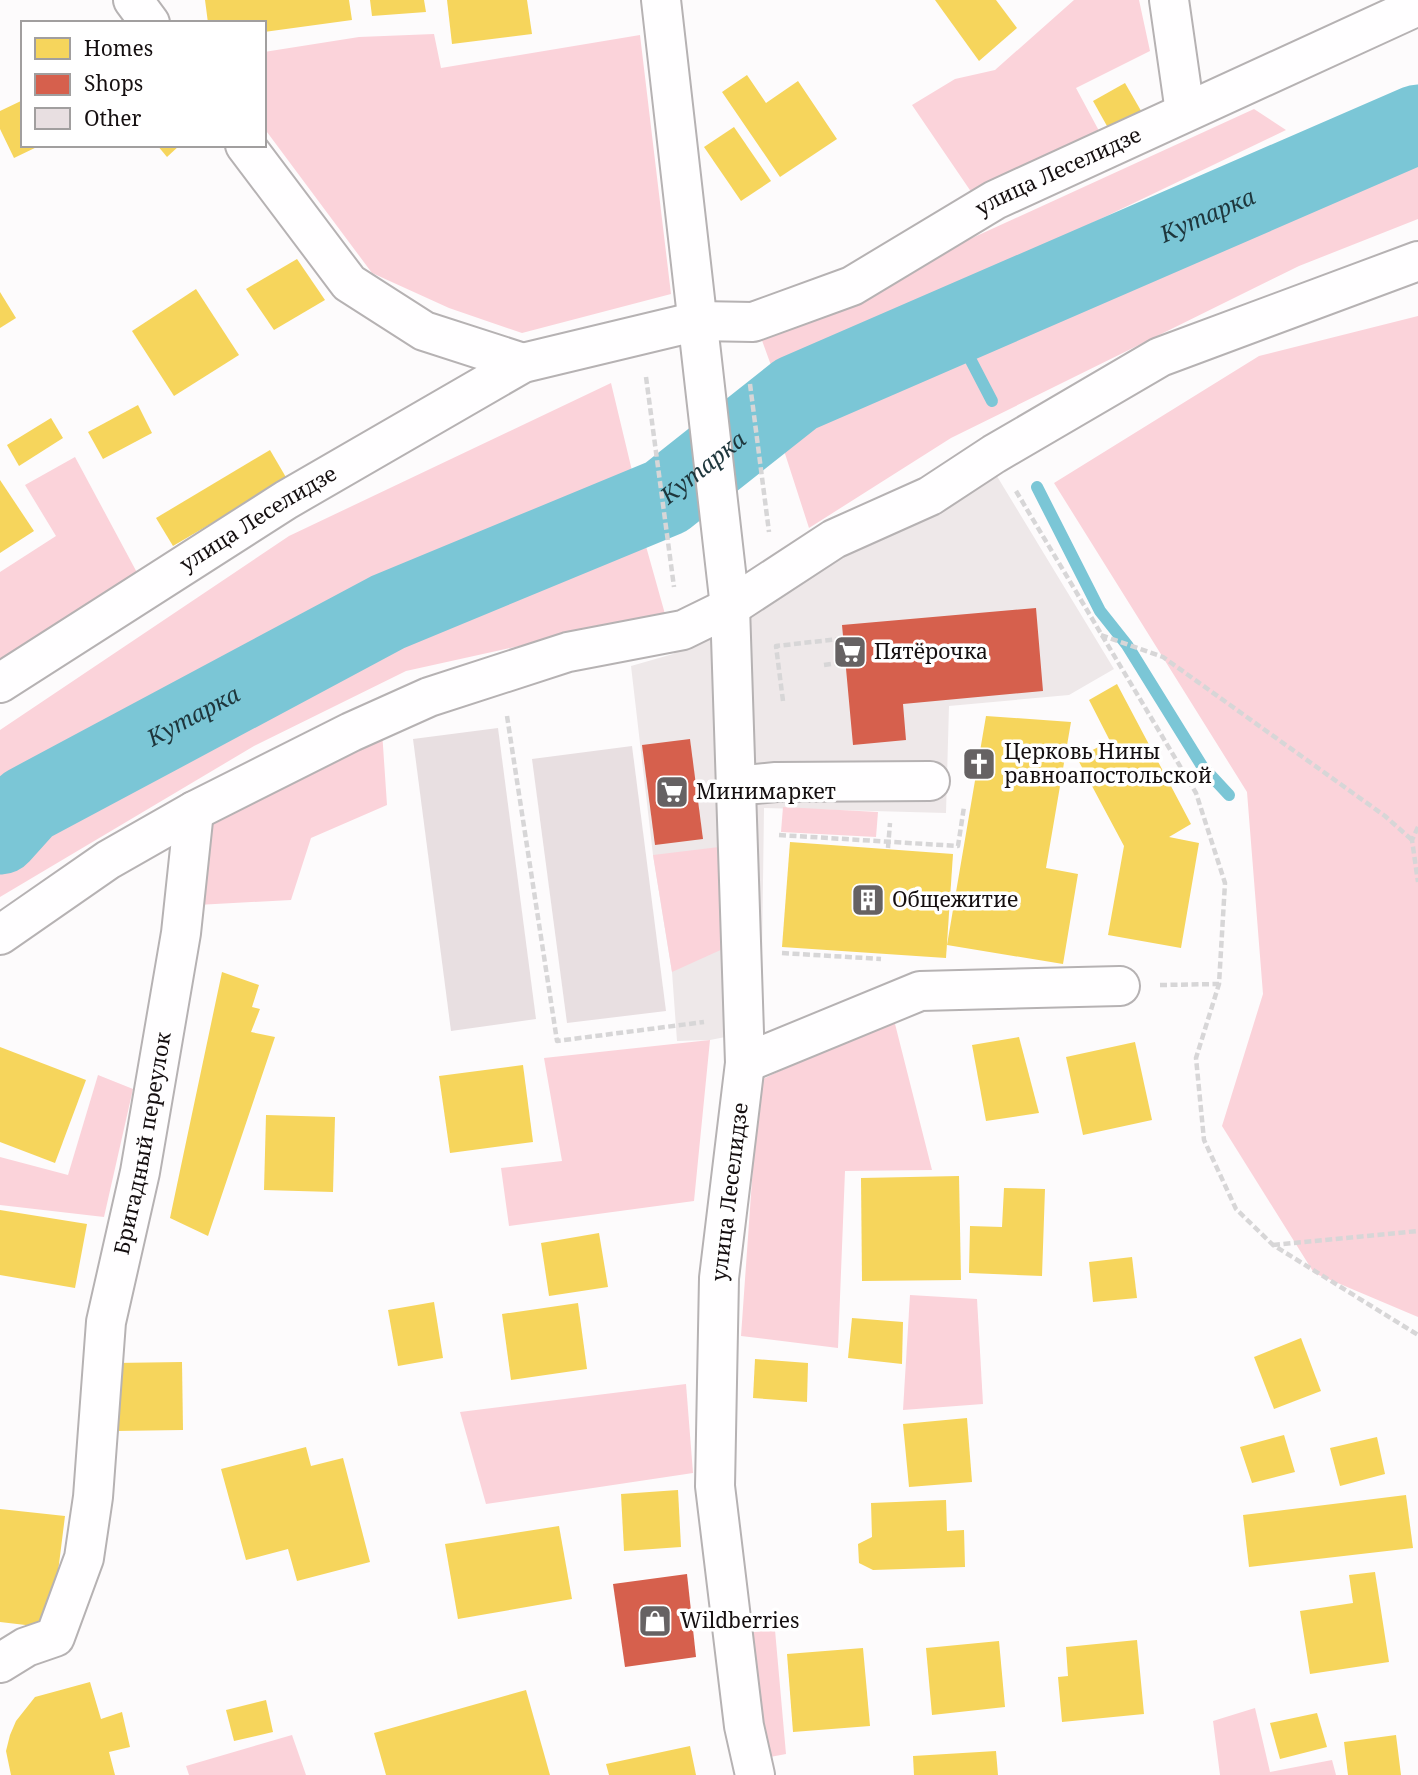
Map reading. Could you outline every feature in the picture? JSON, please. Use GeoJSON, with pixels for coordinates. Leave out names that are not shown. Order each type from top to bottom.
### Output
{"type":"FeatureCollection","features":[{"type":"Feature","properties":{"kind":"street"},"geometry":{"type":"LineString","coordinates":[[133,0],[149,21]]}},
{"type":"Feature","properties":{"kind":"street"},"geometry":{"type":"LineString","coordinates":[[661,0],[698,321]]}},
{"type":"Feature","properties":{"kind":"street"},"geometry":{"type":"LineString","coordinates":[[1169,0],[1185,112]]}},
{"type":"Feature","properties":{"kind":"street","name":"улица Леселидзе"},"geometry":{"type":"LineString","coordinates":[[0,683],[286,500],[523,363],[698,321],[753,322],[852,286],[995,200],[1418,6]]}},
{"type":"Feature","properties":{"kind":"street"},"geometry":{"type":"LineString","coordinates":[[247,147],[349,283],[424,331],[523,363]]}},
{"type":"Feature","properties":{"kind":"street"},"geometry":{"type":"LineString","coordinates":[[0,935],[107,860],[194,811],[418,702],[568,652],[683,630],[730,607],[834,539],[930,496],[995,454],[1160,357],[1418,261]]}},
{"type":"Feature","properties":{"kind":"street","name":"улица Леселидзе"},"geometry":{"type":"LineString","coordinates":[[698,321],[730,607],[745,1063],[719,1278],[715,1486],[744,1726],[755,1775]]}},
{"type":"Feature","properties":{"kind":"street"},"geometry":{"type":"LineString","coordinates":[[736,786],[776,782],[930,781]]}},
{"type":"Feature","properties":{"kind":"street","name":"Бригадный переулок"},"geometry":{"type":"LineString","coordinates":[[0,1662],[26,1647],[55,1637],[84,1558],[93,1497],[106,1322],[140,1172],[177,959],[194,811]]}},
{"type":"Feature","properties":{"kind":"street"},"geometry":{"type":"LineString","coordinates":[[745,1063],[920,991],[1120,986]]}},
{"type":"Feature","properties":{"kind":"path"},"geometry":{"type":"LineString","coordinates":[[750,378],[769,535]]}},
{"type":"Feature","properties":{"kind":"path"},"geometry":{"type":"LineString","coordinates":[[646,379],[673,582]]}},
{"type":"Feature","properties":{"kind":"path"},"geometry":{"type":"LineString","coordinates":[[995,454],[1196,793],[1225,883],[1219,984],[1196,1058],[1204,1140],[1236,1209],[1273,1245],[1418,1335]]}},
{"type":"Feature","properties":{"kind":"path"},"geometry":{"type":"LineString","coordinates":[[1100,635],[1163,657],[1385,816],[1412,840]]}},
{"type":"Feature","properties":{"kind":"path"},"geometry":{"type":"LineString","coordinates":[[783,701],[776,646],[839,639],[844,663],[824,665]]}},
{"type":"Feature","properties":{"kind":"path"},"geometry":{"type":"LineString","coordinates":[[503,673],[507,717],[557,1041],[743,1017]]}},
{"type":"Feature","properties":{"kind":"path"},"geometry":{"type":"LineString","coordinates":[[779,848],[779,835],[958,846],[966,798]]}},
{"type":"Feature","properties":{"kind":"path"},"geometry":{"type":"LineString","coordinates":[[1418,827],[1412,840],[1418,882]]}},
{"type":"Feature","properties":{"kind":"path"},"geometry":{"type":"LineString","coordinates":[[774,952],[883,959]]}},
{"type":"Feature","properties":{"kind":"path"},"geometry":{"type":"LineString","coordinates":[[1120,986],[1219,984]]}},
{"type":"Feature","properties":{"kind":"path"},"geometry":{"type":"LineString","coordinates":[[1273,1245],[1418,1231]]}},
{"type":"Feature","properties":{"kind":"shaded area"},"geometry":{"type":"Polygon","coordinates":[[[1074,0],[1139,0],[1150,51],[1076,88],[1105,142],[976,199],[912,105],[955,79],[995,70],[1074,0]]]}},
{"type":"Feature","properties":{"kind":"shaded area"},"geometry":{"type":"Polygon","coordinates":[[[434,34],[441,68],[640,35],[671,294],[522,333],[449,308],[372,273],[266,131],[266,52],[359,37],[434,34]]]}},
{"type":"Feature","properties":{"kind":"shaded area"},"geometry":{"type":"Polygon","coordinates":[[[1254,109],[1286,130],[776,379],[760,335],[1254,109]]]}},
{"type":"Feature","properties":{"kind":"shaded area"},"geometry":{"type":"Polygon","coordinates":[[[1418,150],[1418,219],[1299,266],[951,438],[809,528],[778,432],[823,406],[1418,150]]]}},
{"type":"Feature","properties":{"kind":"shaded area"},"geometry":{"type":"Polygon","coordinates":[[[1418,316],[1418,1317],[1314,1273],[1222,1126],[1263,994],[1247,792],[1054,483],[1259,356],[1418,316]]]}},
{"type":"Feature","properties":{"kind":"shaded area"},"geometry":{"type":"Polygon","coordinates":[[[611,383],[634,479],[513,521],[67,743],[0,804],[0,730],[289,536],[611,383]]]}},
{"type":"Feature","properties":{"kind":"shaded area"},"geometry":{"type":"Polygon","coordinates":[[[75,457],[141,580],[0,670],[0,572],[56,536],[25,485],[75,457]]]}},
{"type":"Feature","properties":{"kind":"shaded area"},"geometry":{"type":"Polygon","coordinates":[[[992,468],[1114,669],[1069,695],[949,706],[946,813],[764,808],[761,1030],[710,1040],[677,1041],[672,972],[653,855],[631,666],[673,654],[778,599],[869,536],[992,468]]]}},
{"type":"Feature","properties":{"kind":"shaded area"},"geometry":{"type":"Polygon","coordinates":[[[642,532],[665,614],[406,671],[254,746],[0,897],[0,851],[28,818],[387,637],[642,532]]]}},
{"type":"Feature","properties":{"kind":"shaded area"},"geometry":{"type":"Polygon","coordinates":[[[382,731],[387,805],[311,838],[291,900],[197,905],[207,815],[382,731]]]}},
{"type":"Feature","properties":{"kind":"shaded area"},"geometry":{"type":"Polygon","coordinates":[[[783,807],[878,812],[876,837],[781,832],[783,807]]]}},
{"type":"Feature","properties":{"kind":"shaded area"},"geometry":{"type":"Polygon","coordinates":[[[719,847],[725,948],[672,972],[653,855],[719,847]]]}},
{"type":"Feature","properties":{"kind":"shaded area"},"geometry":{"type":"Polygon","coordinates":[[[893,1016],[932,1170],[845,1171],[838,1348],[741,1336],[759,1081],[893,1016]]]}},
{"type":"Feature","properties":{"kind":"shaded area"},"geometry":{"type":"Polygon","coordinates":[[[710,1040],[694,1201],[509,1226],[501,1168],[562,1161],[544,1058],[710,1040]]]}},
{"type":"Feature","properties":{"kind":"shaded area"},"geometry":{"type":"Polygon","coordinates":[[[98,1075],[133,1089],[104,1217],[0,1205],[0,1157],[68,1175],[98,1075]]]}},
{"type":"Feature","properties":{"kind":"shaded area"},"geometry":{"type":"Polygon","coordinates":[[[910,1295],[977,1299],[983,1404],[903,1410],[910,1295]]]}},
{"type":"Feature","properties":{"kind":"shaded area"},"geometry":{"type":"Polygon","coordinates":[[[686,1384],[693,1473],[486,1504],[460,1412],[686,1384]]]}},
{"type":"Feature","properties":{"kind":"shaded area"},"geometry":{"type":"Polygon","coordinates":[[[775,1630],[786,1754],[759,1759],[742,1633],[775,1630]]]}},
{"type":"Feature","properties":{"kind":"shaded area"},"geometry":{"type":"Polygon","coordinates":[[[1255,1708],[1270,1772],[1332,1760],[1336,1775],[1220,1775],[1213,1721],[1255,1708]]]}},
{"type":"Feature","properties":{"kind":"shaded area"},"geometry":{"type":"Polygon","coordinates":[[[292,1735],[306,1775],[189,1775],[186,1766],[292,1735]]]}},
{"type":"Feature","properties":{"kind":"building: Homes"},"geometry":{"type":"Polygon","coordinates":[[[205,0],[349,0],[352,20],[266,32],[266,21],[208,21],[205,0]]]}},
{"type":"Feature","properties":{"kind":"building: Homes"},"geometry":{"type":"Polygon","coordinates":[[[370,0],[424,0],[426,12],[372,16],[370,0]]]}},
{"type":"Feature","properties":{"kind":"building: Homes"},"geometry":{"type":"Polygon","coordinates":[[[447,0],[527,0],[532,34],[452,44],[447,0]]]}},
{"type":"Feature","properties":{"kind":"building: Homes"},"geometry":{"type":"Polygon","coordinates":[[[935,0],[996,0],[1017,28],[979,61],[935,0]]]}},
{"type":"Feature","properties":{"kind":"building: Homes"},"geometry":{"type":"Polygon","coordinates":[[[747,75],[766,103],[798,81],[837,139],[780,177],[722,92],[747,75]]]}},
{"type":"Feature","properties":{"kind":"building: Homes"},"geometry":{"type":"Polygon","coordinates":[[[1125,83],[1144,116],[1112,135],[1093,101],[1125,83]]]}},
{"type":"Feature","properties":{"kind":"building: Homes"},"geometry":{"type":"Polygon","coordinates":[[[21,101],[21,147],[37,147],[14,158],[0,129],[0,111],[21,101]]]}},
{"type":"Feature","properties":{"kind":"building: Homes"},"geometry":{"type":"Polygon","coordinates":[[[734,127],[771,181],[741,201],[704,147],[734,127]]]}},
{"type":"Feature","properties":{"kind":"building: Homes"},"geometry":{"type":"Polygon","coordinates":[[[159,147],[178,147],[167,157],[159,147]]]}},
{"type":"Feature","properties":{"kind":"building: Homes"},"geometry":{"type":"Polygon","coordinates":[[[297,259],[325,300],[274,330],[246,289],[297,259]]]}},
{"type":"Feature","properties":{"kind":"building: Homes"},"geometry":{"type":"Polygon","coordinates":[[[196,289],[239,355],[174,396],[132,331],[196,289]]]}},
{"type":"Feature","properties":{"kind":"building: Homes"},"geometry":{"type":"Polygon","coordinates":[[[0,292],[16,318],[0,328],[0,292]]]}},
{"type":"Feature","properties":{"kind":"building: Homes"},"geometry":{"type":"Polygon","coordinates":[[[138,405],[152,433],[103,459],[88,432],[138,405]]]}},
{"type":"Feature","properties":{"kind":"building: Homes"},"geometry":{"type":"Polygon","coordinates":[[[51,418],[63,438],[19,466],[7,445],[51,418]]]}},
{"type":"Feature","properties":{"kind":"building: Homes"},"geometry":{"type":"Polygon","coordinates":[[[270,450],[287,479],[173,546],[156,518],[270,450]]]}},
{"type":"Feature","properties":{"kind":"building: Homes"},"geometry":{"type":"Polygon","coordinates":[[[0,480],[34,531],[0,553],[0,480]]]}},
{"type":"Feature","properties":{"kind":"building: Homes"},"geometry":{"type":"Polygon","coordinates":[[[1117,684],[1191,824],[1169,837],[1199,843],[1181,948],[1108,935],[1124,846],[1077,758],[1110,741],[1089,700],[1117,684]]]}},
{"type":"Feature","properties":{"kind":"building: Homes"},"geometry":{"type":"Polygon","coordinates":[[[986,716],[1071,722],[1046,868],[1078,874],[1063,964],[947,945],[986,716]]]}},
{"type":"Feature","properties":{"kind":"building: Homes","name":"Общежитие"},"geometry":{"type":"Polygon","coordinates":[[[790,842],[953,854],[946,958],[782,947],[790,842]]]}},
{"type":"Feature","properties":{"kind":"building: Homes"},"geometry":{"type":"Polygon","coordinates":[[[222,972],[259,985],[252,1007],[260,1009],[251,1032],[275,1037],[208,1236],[170,1218],[222,972]]]}},
{"type":"Feature","properties":{"kind":"building: Homes"},"geometry":{"type":"Polygon","coordinates":[[[1019,1037],[1039,1113],[986,1121],[972,1045],[1019,1037]]]}},
{"type":"Feature","properties":{"kind":"building: Homes"},"geometry":{"type":"Polygon","coordinates":[[[1135,1042],[1152,1120],[1083,1135],[1066,1057],[1135,1042]]]}},
{"type":"Feature","properties":{"kind":"building: Homes"},"geometry":{"type":"Polygon","coordinates":[[[0,1047],[86,1080],[55,1163],[0,1142],[0,1047]]]}},
{"type":"Feature","properties":{"kind":"building: Homes"},"geometry":{"type":"Polygon","coordinates":[[[523,1065],[533,1142],[450,1153],[439,1076],[523,1065]]]}},
{"type":"Feature","properties":{"kind":"building: Homes"},"geometry":{"type":"Polygon","coordinates":[[[266,1115],[335,1117],[333,1192],[264,1190],[266,1115]]]}},
{"type":"Feature","properties":{"kind":"building: Homes"},"geometry":{"type":"Polygon","coordinates":[[[959,1176],[961,1280],[862,1281],[861,1178],[959,1176]]]}},
{"type":"Feature","properties":{"kind":"building: Homes"},"geometry":{"type":"Polygon","coordinates":[[[1004,1188],[1045,1189],[1042,1276],[969,1273],[970,1226],[1002,1227],[1004,1188]]]}},
{"type":"Feature","properties":{"kind":"building: Homes"},"geometry":{"type":"Polygon","coordinates":[[[0,1210],[87,1224],[75,1288],[0,1275],[0,1210]]]}},
{"type":"Feature","properties":{"kind":"building: Homes"},"geometry":{"type":"Polygon","coordinates":[[[599,1233],[608,1287],[549,1296],[541,1243],[599,1233]]]}},
{"type":"Feature","properties":{"kind":"building: Homes"},"geometry":{"type":"Polygon","coordinates":[[[1132,1257],[1137,1298],[1093,1302],[1089,1262],[1132,1257]]]}},
{"type":"Feature","properties":{"kind":"building: Homes"},"geometry":{"type":"Polygon","coordinates":[[[434,1302],[443,1358],[398,1366],[388,1310],[434,1302]]]}},
{"type":"Feature","properties":{"kind":"building: Homes"},"geometry":{"type":"Polygon","coordinates":[[[578,1303],[587,1369],[511,1380],[502,1314],[578,1303]]]}},
{"type":"Feature","properties":{"kind":"building: Homes"},"geometry":{"type":"Polygon","coordinates":[[[852,1318],[903,1322],[902,1364],[848,1358],[852,1318]]]}},
{"type":"Feature","properties":{"kind":"building: Homes"},"geometry":{"type":"Polygon","coordinates":[[[1301,1338],[1321,1391],[1274,1409],[1254,1357],[1301,1338]]]}},
{"type":"Feature","properties":{"kind":"building: Homes"},"geometry":{"type":"Polygon","coordinates":[[[755,1359],[808,1363],[807,1402],[753,1398],[755,1359]]]}},
{"type":"Feature","properties":{"kind":"building: Homes"},"geometry":{"type":"Polygon","coordinates":[[[182,1362],[183,1430],[115,1431],[114,1363],[182,1362]]]}},
{"type":"Feature","properties":{"kind":"building: Homes"},"geometry":{"type":"Polygon","coordinates":[[[967,1418],[972,1482],[909,1487],[903,1424],[967,1418]]]}},
{"type":"Feature","properties":{"kind":"building: Homes"},"geometry":{"type":"Polygon","coordinates":[[[1284,1435],[1295,1472],[1252,1483],[1240,1447],[1284,1435]]]}},
{"type":"Feature","properties":{"kind":"building: Homes"},"geometry":{"type":"Polygon","coordinates":[[[1377,1437],[1385,1474],[1340,1486],[1330,1448],[1377,1437]]]}},
{"type":"Feature","properties":{"kind":"building: Homes"},"geometry":{"type":"Polygon","coordinates":[[[306,1447],[311,1466],[343,1458],[370,1562],[297,1581],[288,1549],[246,1560],[221,1469],[306,1447]]]}},
{"type":"Feature","properties":{"kind":"building: Homes"},"geometry":{"type":"Polygon","coordinates":[[[678,1490],[681,1547],[624,1551],[621,1494],[678,1490]]]}},
{"type":"Feature","properties":{"kind":"building: Homes"},"geometry":{"type":"Polygon","coordinates":[[[1406,1495],[1413,1548],[1249,1567],[1243,1515],[1406,1495]]]}},
{"type":"Feature","properties":{"kind":"building: Homes"},"geometry":{"type":"Polygon","coordinates":[[[946,1500],[947,1531],[964,1530],[965,1567],[873,1570],[859,1563],[858,1544],[872,1537],[871,1503],[946,1500]]]}},
{"type":"Feature","properties":{"kind":"building: Homes"},"geometry":{"type":"Polygon","coordinates":[[[0,1509],[65,1516],[51,1628],[0,1622],[0,1509]]]}},
{"type":"Feature","properties":{"kind":"building: Homes"},"geometry":{"type":"Polygon","coordinates":[[[559,1526],[572,1599],[458,1619],[445,1544],[559,1526]]]}},
{"type":"Feature","properties":{"kind":"building: Homes"},"geometry":{"type":"Polygon","coordinates":[[[1375,1572],[1389,1662],[1310,1674],[1300,1611],[1353,1603],[1349,1575],[1375,1572]]]}},
{"type":"Feature","properties":{"kind":"building: Homes"},"geometry":{"type":"Polygon","coordinates":[[[1137,1640],[1144,1714],[1062,1722],[1058,1677],[1068,1676],[1066,1647],[1137,1640]]]}},
{"type":"Feature","properties":{"kind":"building: Homes"},"geometry":{"type":"Polygon","coordinates":[[[999,1641],[1005,1707],[932,1715],[926,1648],[999,1641]]]}},
{"type":"Feature","properties":{"kind":"building: Homes"},"geometry":{"type":"Polygon","coordinates":[[[863,1648],[870,1726],[793,1732],[787,1654],[863,1648]]]}},
{"type":"Feature","properties":{"kind":"building: Homes"},"geometry":{"type":"Polygon","coordinates":[[[90,1682],[101,1719],[122,1712],[130,1747],[109,1752],[115,1775],[11,1775],[6,1751],[10,1735],[16,1721],[35,1697],[90,1682]]]}},
{"type":"Feature","properties":{"kind":"building: Homes"},"geometry":{"type":"Polygon","coordinates":[[[526,1690],[550,1775],[386,1775],[374,1733],[526,1690]]]}},
{"type":"Feature","properties":{"kind":"building: Homes"},"geometry":{"type":"Polygon","coordinates":[[[266,1700],[273,1732],[234,1741],[226,1710],[266,1700]]]}},
{"type":"Feature","properties":{"kind":"building: Homes"},"geometry":{"type":"Polygon","coordinates":[[[1317,1713],[1327,1747],[1280,1759],[1270,1723],[1317,1713]]]}},
{"type":"Feature","properties":{"kind":"building: Homes"},"geometry":{"type":"Polygon","coordinates":[[[1396,1735],[1401,1775],[1348,1775],[1344,1742],[1396,1735]]]}},
{"type":"Feature","properties":{"kind":"building: Homes"},"geometry":{"type":"Polygon","coordinates":[[[690,1746],[696,1775],[609,1775],[606,1764],[690,1746]]]}},
{"type":"Feature","properties":{"kind":"building: Homes"},"geometry":{"type":"Polygon","coordinates":[[[996,1751],[998,1775],[914,1775],[913,1756],[996,1751]]]}},
{"type":"Feature","properties":{"kind":"building: Shops"},"geometry":{"type":"Polygon","coordinates":[[[1036,608],[1043,691],[903,704],[906,740],[853,745],[842,625],[1036,608]]]}},
{"type":"Feature","properties":{"kind":"building: Shops","name":"Минимаркет"},"geometry":{"type":"Polygon","coordinates":[[[690,739],[703,839],[655,845],[642,745],[690,739]]]}},
{"type":"Feature","properties":{"kind":"building: Shops","name":"Wildberries"},"geometry":{"type":"Polygon","coordinates":[[[687,1574],[696,1657],[625,1667],[613,1584],[687,1574]]]}},
{"type":"Feature","properties":{"kind":"building: Other"},"geometry":{"type":"Polygon","coordinates":[[[498,728],[536,1019],[451,1031],[413,739],[498,728]]]}},
{"type":"Feature","properties":{"kind":"building: Other"},"geometry":{"type":"Polygon","coordinates":[[[632,746],[666,1011],[567,1023],[532,759],[632,746]]]}},
{"type":"Feature","properties":{"kind":"waterway","name":"Кутарка"},"geometry":{"type":"LineString","coordinates":[[0,835],[27,805],[388,612],[666,497],[796,394],[1418,124]]}},
{"type":"Feature","properties":{"kind":"waterway"},"geometry":{"type":"LineString","coordinates":[[953,326],[992,401]]}},
{"type":"Feature","properties":{"kind":"waterway"},"geometry":{"type":"LineString","coordinates":[[1037,487],[1100,611],[1127,645],[1202,766],[1229,795]]}},
{"type":"Feature","properties":{"kind":"place","name":"Пятёрочка"},"geometry":{"type":"Point","coordinates":[850,652]}},
{"type":"Feature","properties":{"kind":"place","name":"Церковь Нины равноапостольской"},"geometry":{"type":"Point","coordinates":[979,764]}},
{"type":"Feature","properties":{"kind":"place","name":"Минимаркет"},"geometry":{"type":"Point","coordinates":[672,792]}},
{"type":"Feature","properties":{"kind":"place","name":"Общежитие"},"geometry":{"type":"Point","coordinates":[868,900]}},
{"type":"Feature","properties":{"kind":"place","name":"Wildberries"},"geometry":{"type":"Point","coordinates":[655,1621]}}]}
